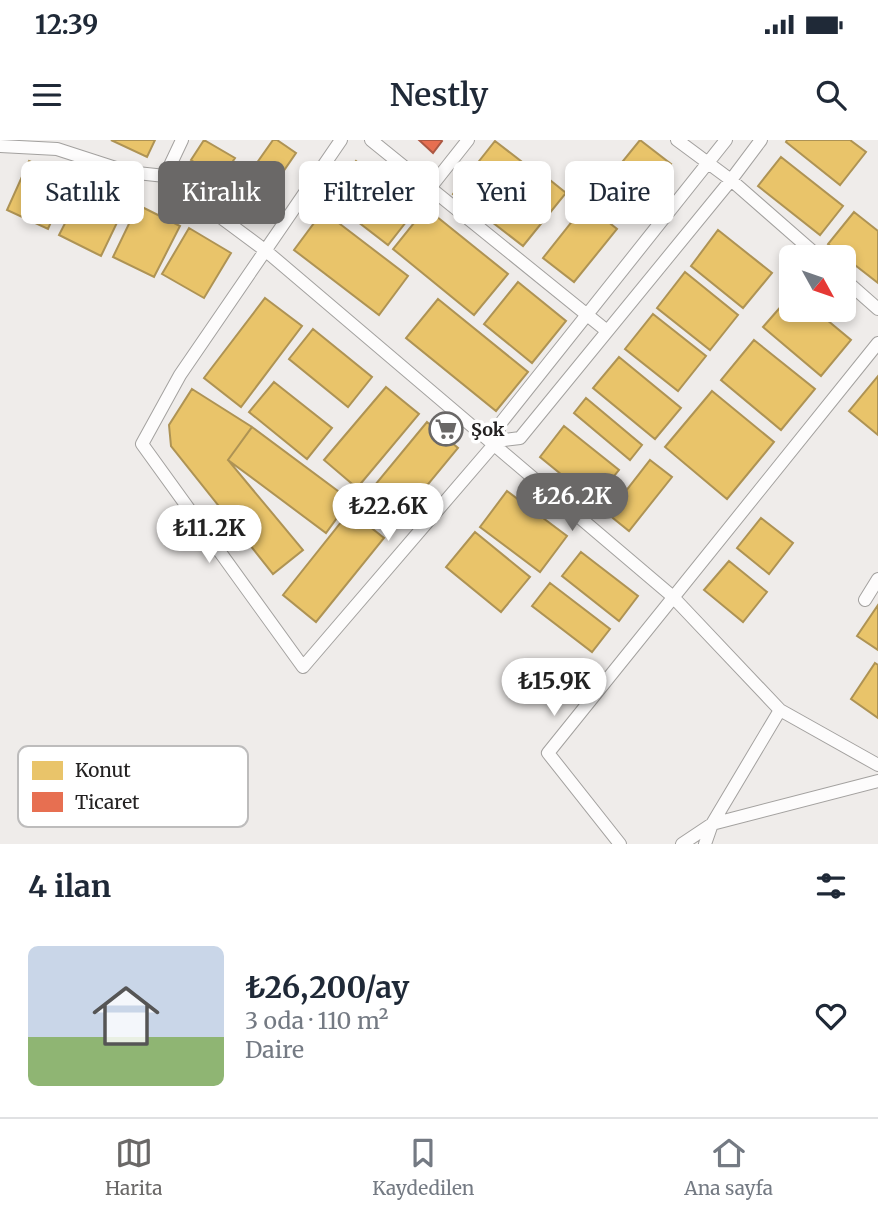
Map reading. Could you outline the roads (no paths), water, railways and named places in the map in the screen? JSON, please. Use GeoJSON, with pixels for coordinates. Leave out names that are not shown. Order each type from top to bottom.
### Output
{"type":"FeatureCollection","features":[{"type":"Feature","properties":{"kind":"street"},"geometry":{"type":"LineString","coordinates":[[173,161],[182,140]]}},
{"type":"Feature","properties":{"kind":"street"},"geometry":{"type":"LineString","coordinates":[[341,140],[180,375],[142,444],[303,667],[495,443],[500,424],[726,140]]}},
{"type":"Feature","properties":{"kind":"street"},"geometry":{"type":"LineString","coordinates":[[371,140],[397,161]]}},
{"type":"Feature","properties":{"kind":"street"},"geometry":{"type":"LineString","coordinates":[[439,177],[468,140]]}},
{"type":"Feature","properties":{"kind":"street"},"geometry":{"type":"LineString","coordinates":[[677,140],[731,180],[805,245]]}},
{"type":"Feature","properties":{"kind":"street"},"geometry":{"type":"LineString","coordinates":[[495,443],[520,438],[761,140]]}},
{"type":"Feature","properties":{"kind":"street"},"geometry":{"type":"LineString","coordinates":[[10,145],[57,149],[128,172],[158,175]]}},
{"type":"Feature","properties":{"kind":"street"},"geometry":{"type":"LineString","coordinates":[[439,195],[607,331]]}},
{"type":"Feature","properties":{"kind":"street"},"geometry":{"type":"LineString","coordinates":[[231,224],[267,251],[495,443],[672,596],[780,710],[878,765]]}},
{"type":"Feature","properties":{"kind":"street"},"geometry":{"type":"LineString","coordinates":[[856,290],[878,309]]}},
{"type":"Feature","properties":{"kind":"street"},"geometry":{"type":"LineString","coordinates":[[620,844],[548,753],[878,343]]}},
{"type":"Feature","properties":{"kind":"street"},"geometry":{"type":"LineString","coordinates":[[865,600],[878,579]]}},
{"type":"Feature","properties":{"kind":"street"},"geometry":{"type":"LineString","coordinates":[[705,844],[712,824],[780,710]]}},
{"type":"Feature","properties":{"kind":"street"},"geometry":{"type":"LineString","coordinates":[[682,844],[712,824],[878,781]]}},
{"type":"Feature","properties":{"kind":"place","name":"Şok"},"geometry":{"type":"Point","coordinates":[446,429]}}]}
